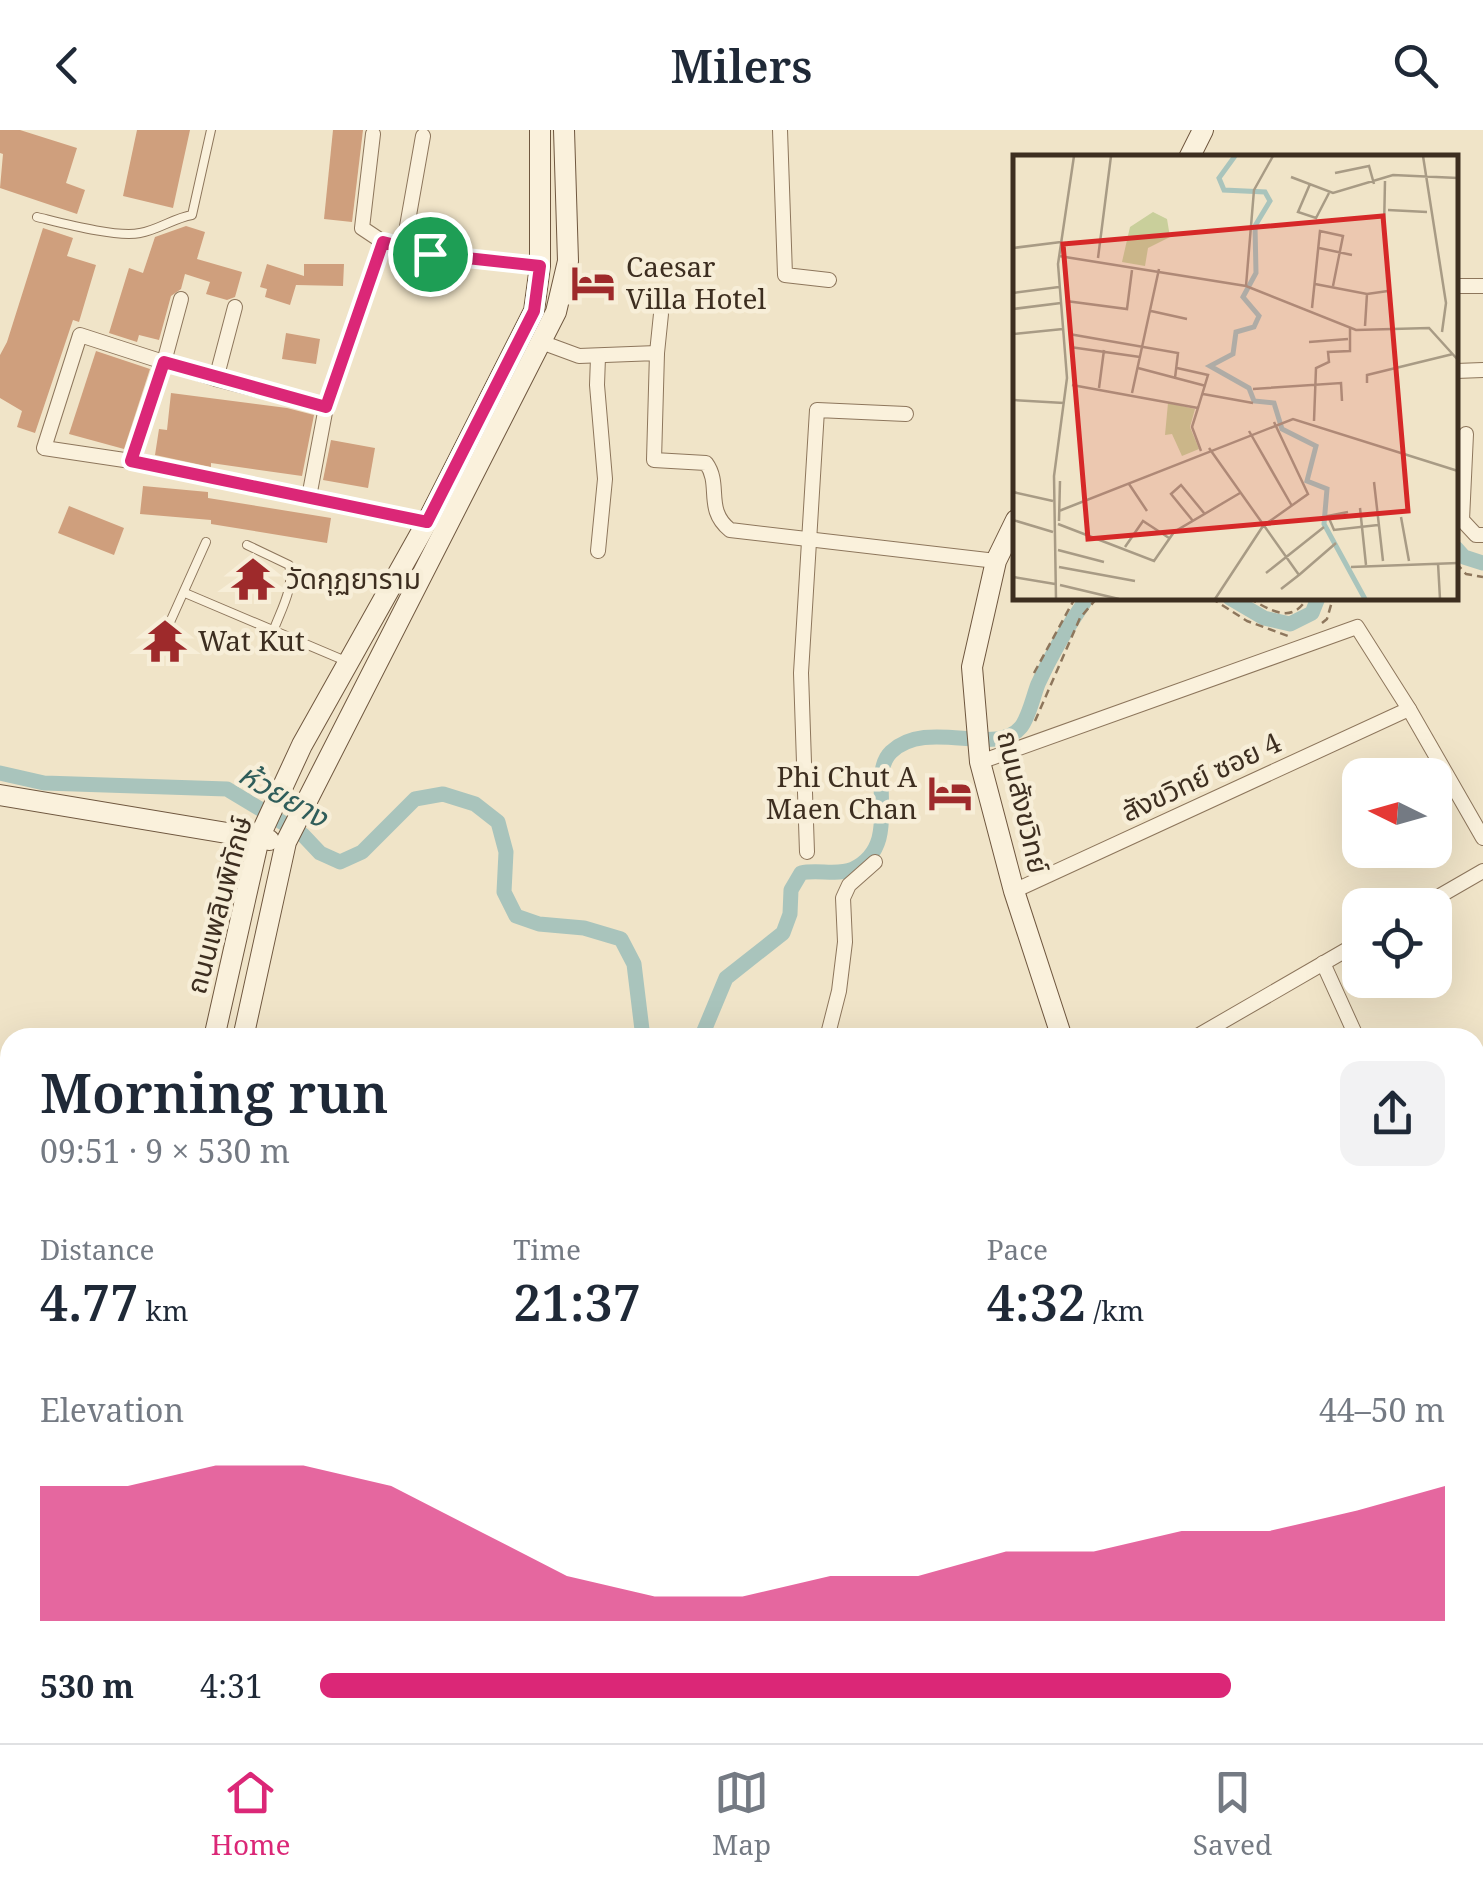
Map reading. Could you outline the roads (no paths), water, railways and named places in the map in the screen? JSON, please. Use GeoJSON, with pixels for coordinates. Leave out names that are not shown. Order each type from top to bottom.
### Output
{"type":"FeatureCollection","features":[{"type":"Feature","properties":{"kind":"main road","name":"ถนนเพลินพิทักษ์"},"geometry":{"type":"LineString","coordinates":[[216,1028],[260,838],[284,785],[427,522],[534,311],[540,266],[540,130]]}},
{"type":"Feature","properties":{"kind":"main road","name":"ถนนเพลินพิทักษ์"},"geometry":{"type":"LineString","coordinates":[[245,1028],[286,842],[556,312],[568,260],[564,130]]}},
{"type":"Feature","properties":{"kind":"main road"},"geometry":{"type":"LineString","coordinates":[[1190,155],[1202,130]]}},
{"type":"Feature","properties":{"kind":"main road","name":"ถนนสังขวิทย์"},"geometry":{"type":"LineString","coordinates":[[1013,526],[996,561],[972,667],[980,762],[1014,891],[1059,1028]]}},
{"type":"Feature","properties":{"kind":"main road"},"geometry":{"type":"LineString","coordinates":[[0,795],[286,842]]}},
{"type":"Feature","properties":{"kind":"street"},"geometry":{"type":"LineString","coordinates":[[780,130],[785,274],[829,280]]}},
{"type":"Feature","properties":{"kind":"street"},"geometry":{"type":"LineString","coordinates":[[373,134],[362,228],[383,242],[403,248],[540,266]]}},
{"type":"Feature","properties":{"kind":"street"},"geometry":{"type":"LineString","coordinates":[[403,248],[423,136]]}},
{"type":"Feature","properties":{"kind":"street"},"geometry":{"type":"LineString","coordinates":[[309,496],[326,407],[383,242]]}},
{"type":"Feature","properties":{"kind":"street"},"geometry":{"type":"LineString","coordinates":[[131,461],[181,299]]}},
{"type":"Feature","properties":{"kind":"street"},"geometry":{"type":"LineString","coordinates":[[216,379],[235,307]]}},
{"type":"Feature","properties":{"kind":"street"},"geometry":{"type":"LineString","coordinates":[[661,314],[654,460],[706,463],[712,473],[714,508],[730,530],[996,561]]}},
{"type":"Feature","properties":{"kind":"street"},"geometry":{"type":"LineString","coordinates":[[326,407],[216,379],[80,335],[44,448],[131,461],[427,522]]}},
{"type":"Feature","properties":{"kind":"street"},"geometry":{"type":"LineString","coordinates":[[542,342],[579,356],[657,353]]}},
{"type":"Feature","properties":{"kind":"street"},"geometry":{"type":"LineString","coordinates":[[598,356],[605,478],[598,551]]}},
{"type":"Feature","properties":{"kind":"street"},"geometry":{"type":"LineString","coordinates":[[807,852],[801,673],[817,410],[906,414]]}},
{"type":"Feature","properties":{"kind":"street"},"geometry":{"type":"LineString","coordinates":[[1466,434],[1462,520],[1476,535],[1483,535]]}},
{"type":"Feature","properties":{"kind":"street"},"geometry":{"type":"LineString","coordinates":[[980,762],[1357,627],[1483,838]]}},
{"type":"Feature","properties":{"kind":"street","name":"สังขวิทย์ ซอย 4"},"geometry":{"type":"LineString","coordinates":[[1014,891],[1409,709]]}},
{"type":"Feature","properties":{"kind":"street"},"geometry":{"type":"LineString","coordinates":[[830,1028],[845,942],[843,898],[850,885],[875,862]]}},
{"type":"Feature","properties":{"kind":"street"},"geometry":{"type":"LineString","coordinates":[[1452,889],[1483,871]]}},
{"type":"Feature","properties":{"kind":"street"},"geometry":{"type":"LineString","coordinates":[[1211,1028],[1342,952]]}},
{"type":"Feature","properties":{"kind":"street"},"geometry":{"type":"LineString","coordinates":[[1323,963],[1352,1028]]}},
{"type":"Feature","properties":{"kind":"lane"},"geometry":{"type":"LineString","coordinates":[[37,217],[82,228],[140,234],[192,214],[212,130]]}},
{"type":"Feature","properties":{"kind":"lane"},"geometry":{"type":"LineString","coordinates":[[152,660],[206,542]]}},
{"type":"Feature","properties":{"kind":"lane"},"geometry":{"type":"LineString","coordinates":[[248,545],[289,565],[292,574],[274,630]]}},
{"type":"Feature","properties":{"kind":"lane"},"geometry":{"type":"LineString","coordinates":[[185,593],[348,662]]}},
{"type":"Feature","properties":{"kind":"waterway","name":"ห้วยยาง"},"geometry":{"type":"LineString","coordinates":[[1458,550],[1464,557],[1483,563]]}},
{"type":"Feature","properties":{"kind":"waterway","name":"ห้วยยาง"},"geometry":{"type":"LineString","coordinates":[[705,1028],[726,978],[783,933],[790,914],[791,890],[801,873],[847,871],[868,858],[881,828],[881,777],[891,752],[906,742],[923,738],[1010,736],[1021,727],[1049,661],[1086,600]]}},
{"type":"Feature","properties":{"kind":"waterway","name":"ห้วยยาง"},"geometry":{"type":"LineString","coordinates":[[1233,600],[1264,618],[1290,624],[1312,613],[1317,600]]}},
{"type":"Feature","properties":{"kind":"waterway","name":"ห้วยยาง"},"geometry":{"type":"LineString","coordinates":[[0,773],[44,783],[227,789],[303,835],[320,853],[340,862],[362,852],[415,799],[443,794],[475,804],[498,822],[506,852],[504,892],[516,916],[621,939],[634,964],[642,1028]]}},
{"type":"Feature","properties":{"kind":"place","name":"Caesar Villa Hotel"},"geometry":{"type":"Point","coordinates":[593,283]}},
{"type":"Feature","properties":{"kind":"place","name":"วัดกุฏยาราม"},"geometry":{"type":"Point","coordinates":[253,579]}},
{"type":"Feature","properties":{"kind":"place","name":"Wat Kut"},"geometry":{"type":"Point","coordinates":[165,641]}},
{"type":"Feature","properties":{"kind":"place","name":"Phi Chut A Maen Chan"},"geometry":{"type":"Point","coordinates":[950,793]}}]}
